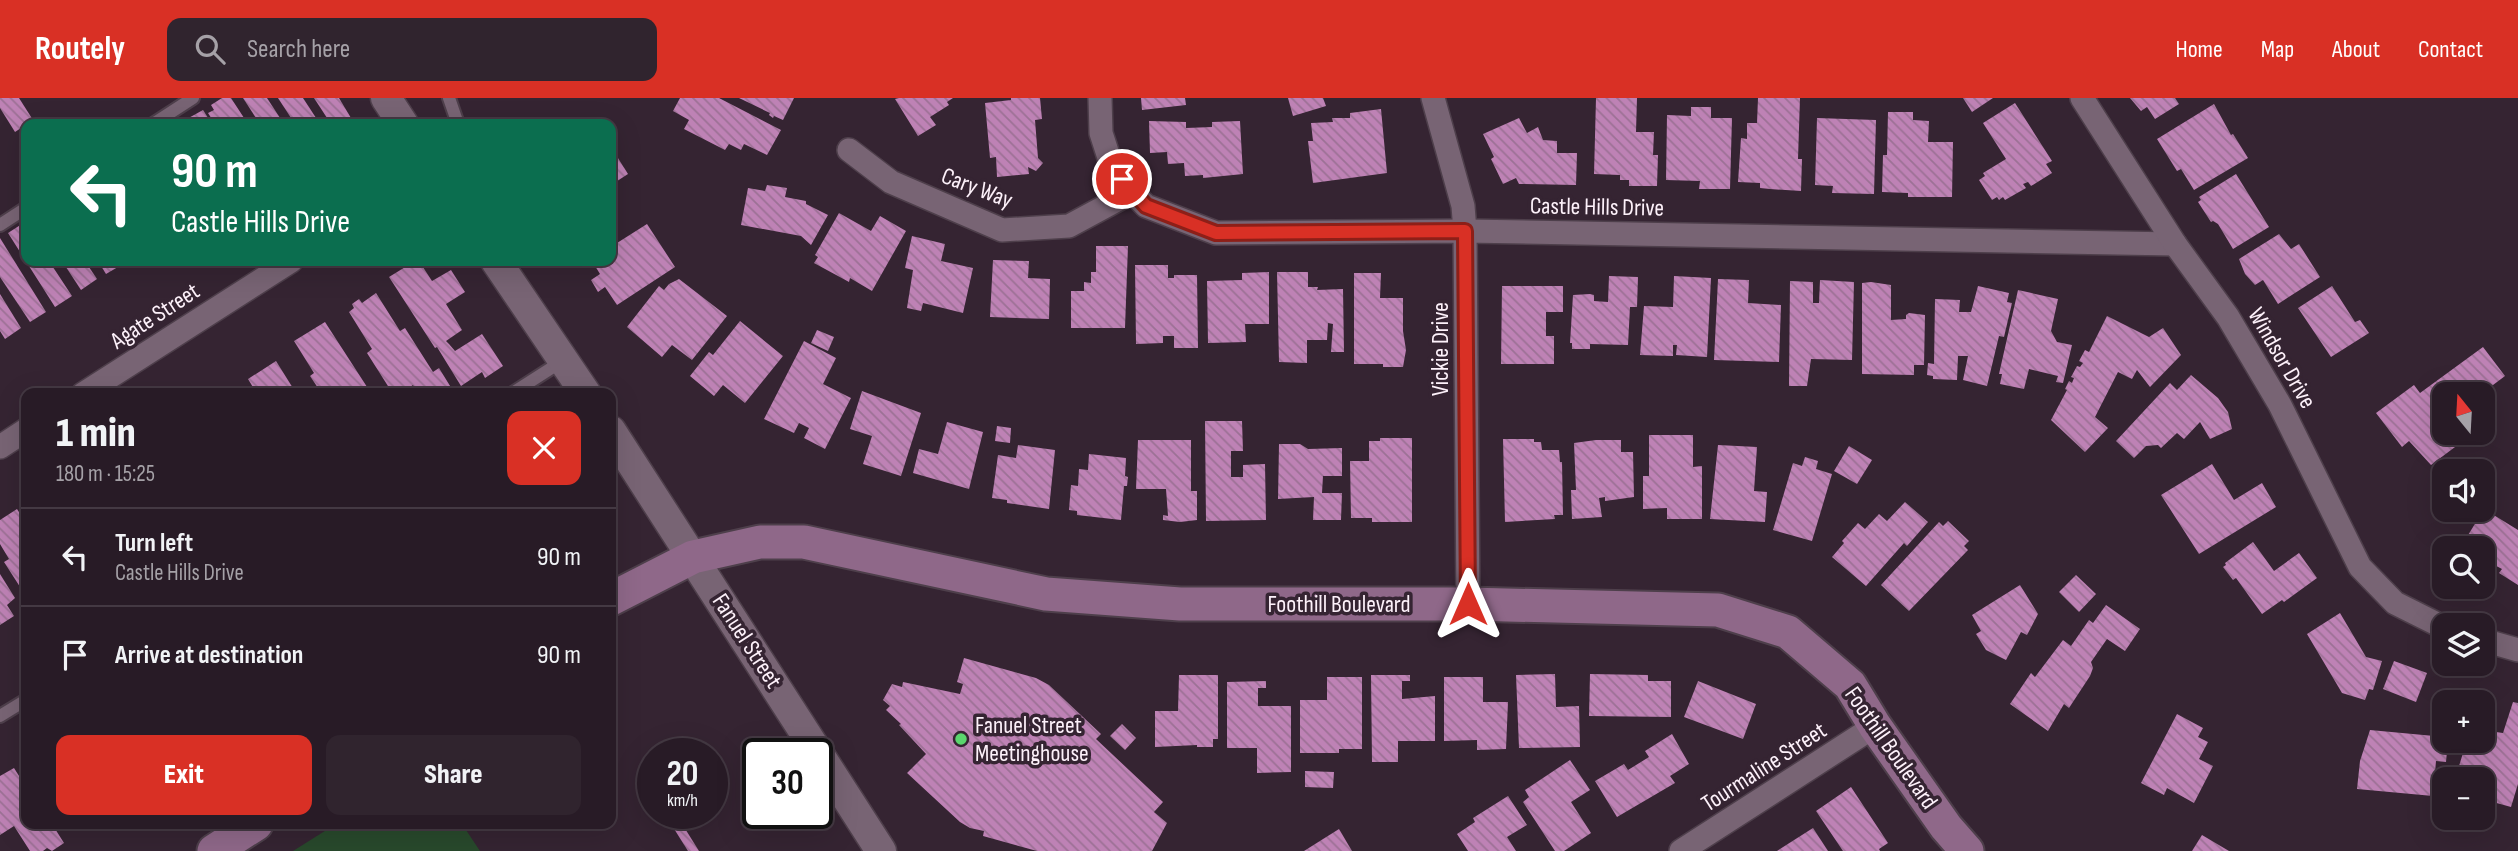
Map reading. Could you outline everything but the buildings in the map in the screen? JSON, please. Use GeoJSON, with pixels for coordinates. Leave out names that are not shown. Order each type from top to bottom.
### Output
{"type":"FeatureCollection","features":[{"type":"Feature","properties":{"kind":"main road","name":"Foothill Boulevard"},"geometry":{"type":"LineString","coordinates":[[616,596],[693,557],[760,542],[804,542],[1046,593],[1180,604],[1468,604],[1718,610],[1788,632],[1850,685],[1875,726],[1946,827],[1967,851]]}},
{"type":"Feature","properties":{"kind":"main road"},"geometry":{"type":"LineString","coordinates":[[214,851],[248,829]]}},
{"type":"Feature","properties":{"kind":"street"},"geometry":{"type":"LineString","coordinates":[[386,98],[400,119]]}},
{"type":"Feature","properties":{"kind":"street","name":"Castle Hills Drive"},"geometry":{"type":"LineString","coordinates":[[1100,98],[1101,133],[1112,167],[1132,192],[1146,206],[1216,233],[1465,231],[2175,244]]}},
{"type":"Feature","properties":{"kind":"street","name":"Vickie Drive"},"geometry":{"type":"LineString","coordinates":[[1433,98],[1462,206],[1465,231],[1468,604]]}},
{"type":"Feature","properties":{"kind":"street","name":"Windsor Drive"},"geometry":{"type":"LineString","coordinates":[[2082,98],[2175,244],[2228,317],[2280,405],[2360,567],[2395,603],[2432,622]]}},
{"type":"Feature","properties":{"kind":"street","name":"Cary Way"},"geometry":{"type":"LineString","coordinates":[[849,150],[891,182],[1002,230],[1069,226],[1132,192]]}},
{"type":"Feature","properties":{"kind":"street","name":"Agate Street"},"geometry":{"type":"LineString","coordinates":[[92,388],[283,266]]}},
{"type":"Feature","properties":{"kind":"street"},"geometry":{"type":"LineString","coordinates":[[499,266],[582,388]]}},
{"type":"Feature","properties":{"kind":"street"},"geometry":{"type":"LineString","coordinates":[[0,447],[21,433]]}},
{"type":"Feature","properties":{"kind":"street","name":"Fanuel Street"},"geometry":{"type":"LineString","coordinates":[[616,439],[881,851]]}},
{"type":"Feature","properties":{"kind":"street"},"geometry":{"type":"LineString","coordinates":[[2495,643],[2518,650]]}},
{"type":"Feature","properties":{"kind":"street","name":"Tourmaline Street"},"geometry":{"type":"LineString","coordinates":[[1681,851],[1875,726]]}},
{"type":"Feature","properties":{"kind":"lane"},"geometry":{"type":"LineString","coordinates":[[161,119],[193,98]]}},
{"type":"Feature","properties":{"kind":"lane"},"geometry":{"type":"LineString","coordinates":[[449,98],[456,119]]}},
{"type":"Feature","properties":{"kind":"lane"},"geometry":{"type":"LineString","coordinates":[[0,225],[21,211]]}},
{"type":"Feature","properties":{"kind":"lane"},"geometry":{"type":"LineString","coordinates":[[520,388],[564,360]]}},
{"type":"Feature","properties":{"kind":"lane"},"geometry":{"type":"LineString","coordinates":[[0,716],[21,702]]}},
{"type":"Feature","properties":{"kind":"green space"},"geometry":{"type":"Polygon","coordinates":[[[328,829],[465,829],[480,851],[293,851],[328,829]]]}},
{"type":"Feature","properties":{"kind":"place","name":"Fanuel Street Meetinghouse"},"geometry":{"type":"Point","coordinates":[961,739]}},
{"type":"Feature","properties":{"kind":"route"},"geometry":{"type":"LineString","coordinates":[[1122,179],[1146,206],[1216,233],[1465,231],[1468,604]]}}]}
